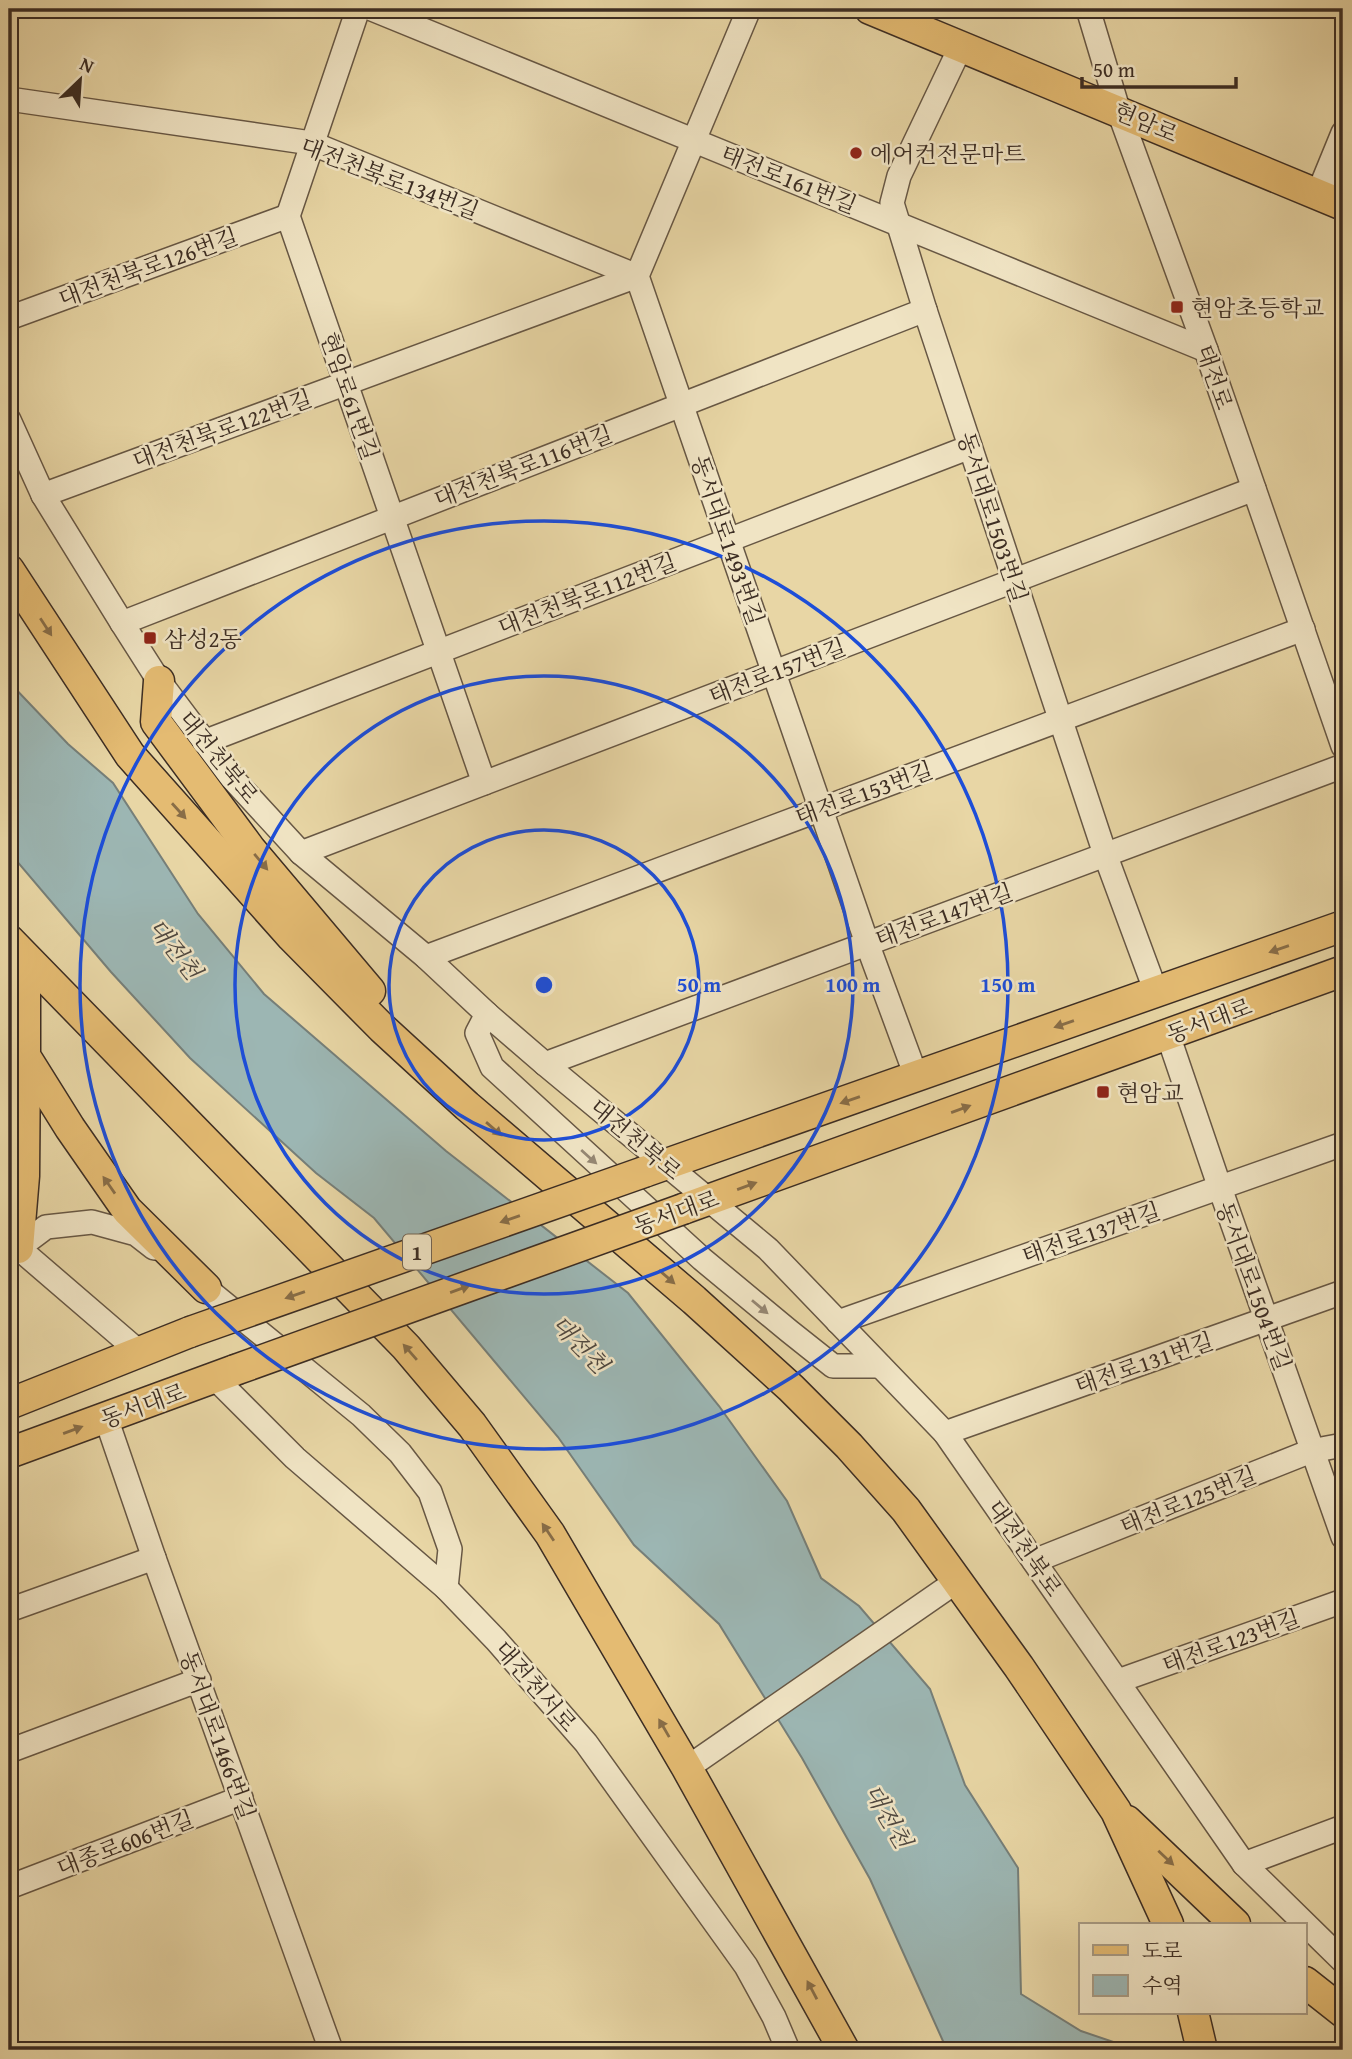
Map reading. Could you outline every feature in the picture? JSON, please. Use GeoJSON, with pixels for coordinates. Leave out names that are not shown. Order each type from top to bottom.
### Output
{"type":"FeatureCollection","features":[{"type":"Feature","properties":{"kind":"main road","name":"현암로"},"geometry":{"type":"LineString","coordinates":[[870,9],[1331,199]]}},
{"type":"Feature","properties":{"kind":"main road"},"geometry":{"type":"LineString","coordinates":[[9,570],[130,755],[292,937],[382,1028],[467,1107],[694,1300],[792,1388],[906,1510],[1116,1811],[1168,1923]]}},
{"type":"Feature","properties":{"kind":"main road"},"geometry":{"type":"LineString","coordinates":[[159,681],[156,722],[251,850],[467,1107]]}},
{"type":"Feature","properties":{"kind":"main road","name":"동서대로"},"geometry":{"type":"LineString","coordinates":[[9,1404],[190,1332],[1343,926]]}},
{"type":"Feature","properties":{"kind":"main road"},"geometry":{"type":"LineString","coordinates":[[12,1247],[24,1176],[25,1056],[17,949]]}},
{"type":"Feature","properties":{"kind":"main road"},"geometry":{"type":"LineString","coordinates":[[17,949],[405,1347],[472,1425],[550,1534],[687,1768],[844,2050]]}},
{"type":"Feature","properties":{"kind":"main road","name":"동서대로"},"geometry":{"type":"LineString","coordinates":[[9,1453],[1343,971]]}},
{"type":"Feature","properties":{"kind":"main road"},"geometry":{"type":"LineString","coordinates":[[25,1056],[70,1128],[127,1210],[206,1288]]}},
{"type":"Feature","properties":{"kind":"main road"},"geometry":{"type":"LineString","coordinates":[[1116,1811],[1234,1923]]}},
{"type":"Feature","properties":{"kind":"main road"},"geometry":{"type":"LineString","coordinates":[[1306,1983],[1343,2012]]}},
{"type":"Feature","properties":{"kind":"street"},"geometry":{"type":"LineString","coordinates":[[288,216],[358,9]]}},
{"type":"Feature","properties":{"kind":"street","name":"태전로161번길"},"geometry":{"type":"LineString","coordinates":[[372,9],[1206,350]]}},
{"type":"Feature","properties":{"kind":"street"},"geometry":{"type":"LineString","coordinates":[[637,276],[749,9]]}},
{"type":"Feature","properties":{"kind":"street","name":"태전로"},"geometry":{"type":"LineString","coordinates":[[1088,9],[1118,109],[1206,350],[1343,746]]}},
{"type":"Feature","properties":{"kind":"street","name":"동서대로1503번길"},"geometry":{"type":"LineString","coordinates":[[961,46],[899,176],[892,203],[1105,854],[1156,992]]}},
{"type":"Feature","properties":{"kind":"street","name":"대전천북로134번길"},"geometry":{"type":"LineString","coordinates":[[9,99],[311,143],[637,276]]}},
{"type":"Feature","properties":{"kind":"street"},"geometry":{"type":"LineString","coordinates":[[1331,199],[1343,132]]}},
{"type":"Feature","properties":{"kind":"street","name":"대전천북로126번길"},"geometry":{"type":"LineString","coordinates":[[9,318],[288,216]]}},
{"type":"Feature","properties":{"kind":"street","name":"현암로61번길"},"geometry":{"type":"LineString","coordinates":[[288,216],[484,783]]}},
{"type":"Feature","properties":{"kind":"street","name":"대전천북로122번길"},"geometry":{"type":"LineString","coordinates":[[43,495],[637,276]]}},
{"type":"Feature","properties":{"kind":"street","name":"동서대로1493번길"},"geometry":{"type":"LineString","coordinates":[[637,276],[867,943],[916,1076]]}},
{"type":"Feature","properties":{"kind":"street","name":"대전천북로116번길"},"geometry":{"type":"LineString","coordinates":[[122,623],[925,310]]}},
{"type":"Feature","properties":{"kind":"street","name":"대전천북로"},"geometry":{"type":"LineString","coordinates":[[9,420],[43,495],[122,623],[159,681],[232,778],[301,853],[426,957],[655,1168],[696,1204],[768,1249],[945,1433],[1244,1864],[1304,1923]]}},
{"type":"Feature","properties":{"kind":"street","name":"대전천북로112번길"},"geometry":{"type":"LineString","coordinates":[[204,742],[970,447]]}},
{"type":"Feature","properties":{"kind":"street","name":"태전로157번길"},"geometry":{"type":"LineString","coordinates":[[301,853],[1254,489]]}},
{"type":"Feature","properties":{"kind":"street","name":"태전로153번길"},"geometry":{"type":"LineString","coordinates":[[426,957],[1303,629]]}},
{"type":"Feature","properties":{"kind":"street","name":"태전로147번길"},"geometry":{"type":"LineString","coordinates":[[545,1064],[1343,766]]}},
{"type":"Feature","properties":{"kind":"street"},"geometry":{"type":"LineString","coordinates":[[487,1014],[477,1033],[492,1067],[702,1259],[833,1366],[880,1366]]}},
{"type":"Feature","properties":{"kind":"street","name":"동서대로1504번길"},"geometry":{"type":"LineString","coordinates":[[1168,1035],[1343,1537]]}},
{"type":"Feature","properties":{"kind":"street","name":"태전로137번길"},"geometry":{"type":"LineString","coordinates":[[838,1322],[1343,1144]]}},
{"type":"Feature","properties":{"kind":"street"},"geometry":{"type":"LineString","coordinates":[[138,1351],[12,1247],[46,1227],[92,1222],[136,1234],[206,1288],[361,1415],[400,1453],[430,1492],[450,1549],[446,1588]]}},
{"type":"Feature","properties":{"kind":"street","name":"태전로131번길"},"geometry":{"type":"LineString","coordinates":[[945,1433],[1343,1292]]}},
{"type":"Feature","properties":{"kind":"street","name":"대전천서로"},"geometry":{"type":"LineString","coordinates":[[225,1374],[295,1458],[446,1588],[496,1640],[586,1743],[708,1909],[746,1966],[774,2017],[783,2049]]}},
{"type":"Feature","properties":{"kind":"street","name":"동서대로1466번길"},"geometry":{"type":"LineString","coordinates":[[106,1418],[331,2050]]}},
{"type":"Feature","properties":{"kind":"street","name":"태전로125번길"},"geometry":{"type":"LineString","coordinates":[[1034,1561],[1313,1451],[1343,1445]]}},
{"type":"Feature","properties":{"kind":"street"},"geometry":{"type":"LineString","coordinates":[[9,1610],[154,1558]]}},
{"type":"Feature","properties":{"kind":"street"},"geometry":{"type":"LineString","coordinates":[[687,1768],[957,1581]]}},
{"type":"Feature","properties":{"kind":"street","name":"태전로123번길"},"geometry":{"type":"LineString","coordinates":[[1118,1681],[1343,1601]]}},
{"type":"Feature","properties":{"kind":"street"},"geometry":{"type":"LineString","coordinates":[[9,1751],[199,1680]]}},
{"type":"Feature","properties":{"kind":"street","name":"대종로606번길"},"geometry":{"type":"LineString","coordinates":[[9,1887],[241,1798]]}},
{"type":"Feature","properties":{"kind":"street"},"geometry":{"type":"LineString","coordinates":[[1244,1864],[1343,1826]]}},
{"type":"Feature","properties":{"kind":"street","name":"대전천북로"},"geometry":{"type":"LineString","coordinates":[[1306,1925],[1343,1961]]}},
{"type":"Feature","properties":{"kind":"water","name":"대전천"},"geometry":{"type":"Polygon","coordinates":[[[9,682],[68,744],[113,783],[198,914],[264,994],[446,1151],[628,1293],[719,1406],[787,1501],[821,1578],[859,1606],[930,1689],[965,1785],[1018,1868],[1021,1994],[1081,2031],[1137,2050],[947,2050],[870,1879],[802,1758],[719,1624],[634,1545],[558,1437],[374,1218],[316,1173],[190,1058],[111,972],[9,852],[9,682]]]}},
{"type":"Feature","properties":{"kind":"place","name":"에어컨전문마트"},"geometry":{"type":"Point","coordinates":[856,153]}},
{"type":"Feature","properties":{"kind":"place","name":"현암초등학교"},"geometry":{"type":"Point","coordinates":[1177,307]}},
{"type":"Feature","properties":{"kind":"place","name":"삼성2동"},"geometry":{"type":"Point","coordinates":[150,638]}},
{"type":"Feature","properties":{"kind":"place","name":"현암교"},"geometry":{"type":"Point","coordinates":[1103,1092]}}]}
